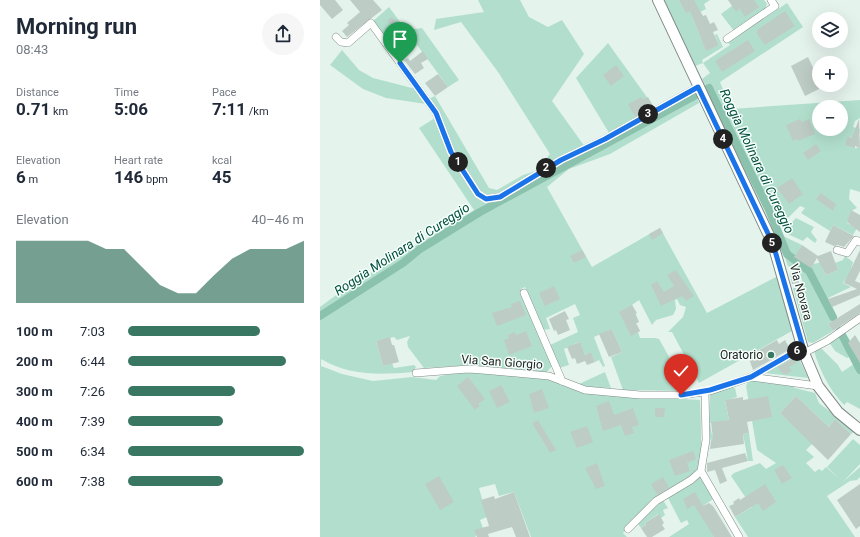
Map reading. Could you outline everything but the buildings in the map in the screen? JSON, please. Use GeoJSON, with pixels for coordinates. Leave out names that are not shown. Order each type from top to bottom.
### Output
{"type":"FeatureCollection","features":[{"type":"Feature","properties":{"kind":"main road","name":"Via Novara"},"geometry":{"type":"LineString","coordinates":[[658,0],[773,244],[804,350],[818,386],[838,412],[860,430]]}},
{"type":"Feature","properties":{"kind":"street"},"geometry":{"type":"LineString","coordinates":[[727,40],[775,6],[770,0]]}},
{"type":"Feature","properties":{"kind":"street"},"geometry":{"type":"LineString","coordinates":[[336,37],[341,42],[348,43],[371,24],[436,113],[451,152],[478,194],[486,199],[500,197],[561,160],[700,90]]}},
{"type":"Feature","properties":{"kind":"street"},"geometry":{"type":"LineString","coordinates":[[837,250],[847,253],[856,240],[860,242]]}},
{"type":"Feature","properties":{"kind":"street","name":"Via San Giorgio"},"geometry":{"type":"LineString","coordinates":[[524,293],[562,381]]}},
{"type":"Feature","properties":{"kind":"street"},"geometry":{"type":"LineString","coordinates":[[751,377],[840,332],[860,318]]}},
{"type":"Feature","properties":{"kind":"street","name":"Via San Giorgio"},"geometry":{"type":"LineString","coordinates":[[416,373],[468,369],[549,376],[585,390],[640,395],[681,395],[705,391],[751,377]]}},
{"type":"Feature","properties":{"kind":"street"},"geometry":{"type":"LineString","coordinates":[[751,377],[818,386]]}},
{"type":"Feature","properties":{"kind":"street"},"geometry":{"type":"LineString","coordinates":[[628,529],[656,501],[691,480],[701,471],[706,440],[705,391]]}},
{"type":"Feature","properties":{"kind":"street"},"geometry":{"type":"LineString","coordinates":[[701,471],[739,537]]}},
{"type":"Feature","properties":{"kind":"green space"},"geometry":{"type":"Polygon","coordinates":[[[478,0],[520,0],[529,17],[548,27],[562,20],[584,54],[552,101],[588,151],[694,91],[699,103],[610,154],[569,169],[547,187],[592,267],[660,228],[707,313],[778,276],[792,331],[699,383],[672,332],[668,332],[683,317],[686,307],[680,305],[677,299],[675,300],[676,309],[673,315],[656,320],[652,325],[639,300],[632,305],[639,322],[636,323],[640,331],[638,332],[640,338],[659,339],[685,385],[686,391],[623,390],[611,357],[622,352],[612,329],[594,337],[605,366],[603,367],[599,360],[595,362],[591,353],[585,355],[579,342],[564,349],[569,365],[559,368],[550,345],[578,332],[573,318],[580,315],[575,304],[546,318],[550,329],[543,330],[525,287],[521,289],[552,366],[546,373],[472,365],[424,368],[408,347],[407,342],[410,336],[397,340],[394,337],[376,341],[383,366],[392,363],[394,368],[414,365],[416,367],[413,372],[389,374],[366,373],[343,369],[321,359],[321,366],[342,374],[373,381],[412,377],[436,380],[440,376],[469,371],[547,379],[583,393],[700,400],[701,436],[700,456],[697,470],[688,479],[651,501],[623,533],[627,537],[531,537],[514,492],[499,496],[495,484],[479,488],[487,517],[480,520],[483,528],[475,537],[320,537],[320,307],[343,290],[474,210],[419,128],[438,116],[429,99],[435,96],[489,188],[497,190],[523,175],[536,171],[550,154],[498,72],[461,22],[434,30],[436,19],[484,12],[478,0]]]}},
{"type":"Feature","properties":{"kind":"green space"},"geometry":{"type":"Polygon","coordinates":[[[663,0],[710,0],[704,4],[706,9],[692,16],[706,50],[719,45],[715,35],[717,34],[723,47],[702,60],[703,63],[695,66],[663,0]]]}},
{"type":"Feature","properties":{"kind":"green space"},"geometry":{"type":"Polygon","coordinates":[[[740,0],[764,0],[767,4],[765,9],[734,31],[721,14],[740,0]]]}},
{"type":"Feature","properties":{"kind":"green space"},"geometry":{"type":"Polygon","coordinates":[[[787,3],[803,27],[720,82],[731,109],[812,103],[812,136],[848,136],[856,149],[857,147],[860,148],[860,192],[850,189],[849,199],[857,208],[851,211],[847,223],[857,228],[853,235],[833,225],[830,231],[801,213],[805,208],[800,206],[775,231],[702,79],[710,73],[703,63],[730,45],[728,42],[787,3]]]}},
{"type":"Feature","properties":{"kind":"green space"},"geometry":{"type":"Polygon","coordinates":[[[389,7],[406,30],[422,28],[459,80],[448,87],[417,45],[398,61],[371,23],[389,7]]]}},
{"type":"Feature","properties":{"kind":"green space"},"geometry":{"type":"Polygon","coordinates":[[[608,43],[654,107],[609,133],[576,78],[608,43]]]}},
{"type":"Feature","properties":{"kind":"green space"},"geometry":{"type":"Polygon","coordinates":[[[342,50],[359,70],[373,78],[416,89],[426,104],[386,98],[363,89],[330,65],[342,50]]]}},
{"type":"Feature","properties":{"kind":"green space"},"geometry":{"type":"Polygon","coordinates":[[[860,100],[860,118],[855,121],[853,127],[860,129],[858,140],[848,136],[848,101],[860,100]]]}},
{"type":"Feature","properties":{"kind":"green space"},"geometry":{"type":"Polygon","coordinates":[[[796,218],[814,227],[811,232],[817,240],[815,243],[807,237],[803,241],[783,232],[796,218]]]}},
{"type":"Feature","properties":{"kind":"green space"},"geometry":{"type":"Polygon","coordinates":[[[781,235],[802,245],[795,257],[810,268],[813,264],[823,262],[822,267],[826,275],[838,270],[835,263],[843,260],[845,256],[853,262],[849,275],[843,283],[851,287],[828,298],[837,319],[828,324],[833,331],[813,343],[808,342],[793,288],[803,283],[799,271],[788,266],[777,236],[781,235]]]}},
{"type":"Feature","properties":{"kind":"green space"},"geometry":{"type":"Polygon","coordinates":[[[844,332],[850,340],[848,343],[857,358],[860,359],[860,409],[847,402],[844,405],[834,393],[819,366],[814,351],[820,347],[838,365],[842,372],[857,362],[851,356],[847,358],[835,351],[829,342],[844,332]]]}},
{"type":"Feature","properties":{"kind":"green space"},"geometry":{"type":"Polygon","coordinates":[[[797,354],[808,378],[764,373],[797,354]]]}},
{"type":"Feature","properties":{"kind":"green space"},"geometry":{"type":"Polygon","coordinates":[[[605,372],[611,388],[589,387],[579,384],[605,372]]]}},
{"type":"Feature","properties":{"kind":"green space"},"geometry":{"type":"Polygon","coordinates":[[[749,379],[791,385],[795,388],[815,393],[819,403],[855,431],[851,434],[835,419],[829,427],[796,396],[780,413],[813,443],[806,450],[814,457],[806,463],[815,472],[819,469],[822,471],[826,467],[841,480],[827,467],[853,439],[860,445],[860,464],[843,482],[860,467],[860,477],[857,480],[850,481],[827,496],[855,537],[748,537],[735,517],[752,507],[731,476],[734,473],[760,463],[766,469],[776,463],[757,450],[746,386],[749,379]]]}},
{"type":"Feature","properties":{"kind":"green space"},"geometry":{"type":"Polygon","coordinates":[[[728,386],[735,388],[737,397],[725,401],[729,420],[710,423],[712,435],[723,433],[723,438],[709,440],[710,395],[728,386]]]}},
{"type":"Feature","properties":{"kind":"green space"},"geometry":{"type":"Polygon","coordinates":[[[749,433],[753,461],[748,461],[743,434],[749,433]]]}},
{"type":"Feature","properties":{"kind":"green space"},"geometry":{"type":"Polygon","coordinates":[[[701,476],[713,499],[703,506],[714,537],[669,537],[689,524],[687,520],[681,523],[667,496],[701,476]]]}},
{"type":"Feature","properties":{"kind":"green space"},"geometry":{"type":"Polygon","coordinates":[[[663,500],[668,508],[663,510],[665,515],[661,518],[658,514],[645,523],[646,525],[641,528],[638,524],[663,500]]]}},
{"type":"Feature","properties":{"kind":"waterway","name":"Roggia Molinara di Cureggio"},"geometry":{"type":"LineString","coordinates":[[320,316],[403,263],[420,249],[480,212],[709,88],[769,210],[787,254],[809,271],[833,317]]}},
{"type":"Feature","properties":{"kind":"waterway","name":"Roggia Molinara di Cureggio"},"geometry":{"type":"LineString","coordinates":[[840,331],[860,370]]}},
{"type":"Feature","properties":{"kind":"place","name":"Oratorio"},"geometry":{"type":"Point","coordinates":[771,355]}},
{"type":"Feature","properties":{"kind":"route"},"geometry":{"type":"LineString","coordinates":[[400,63],[436,113],[451,152],[469,181],[478,194],[486,199],[500,197],[543,170],[605,139],[698,87],[773,244],[779,260],[803,347],[751,377],[710,390],[681,395]]}}]}
